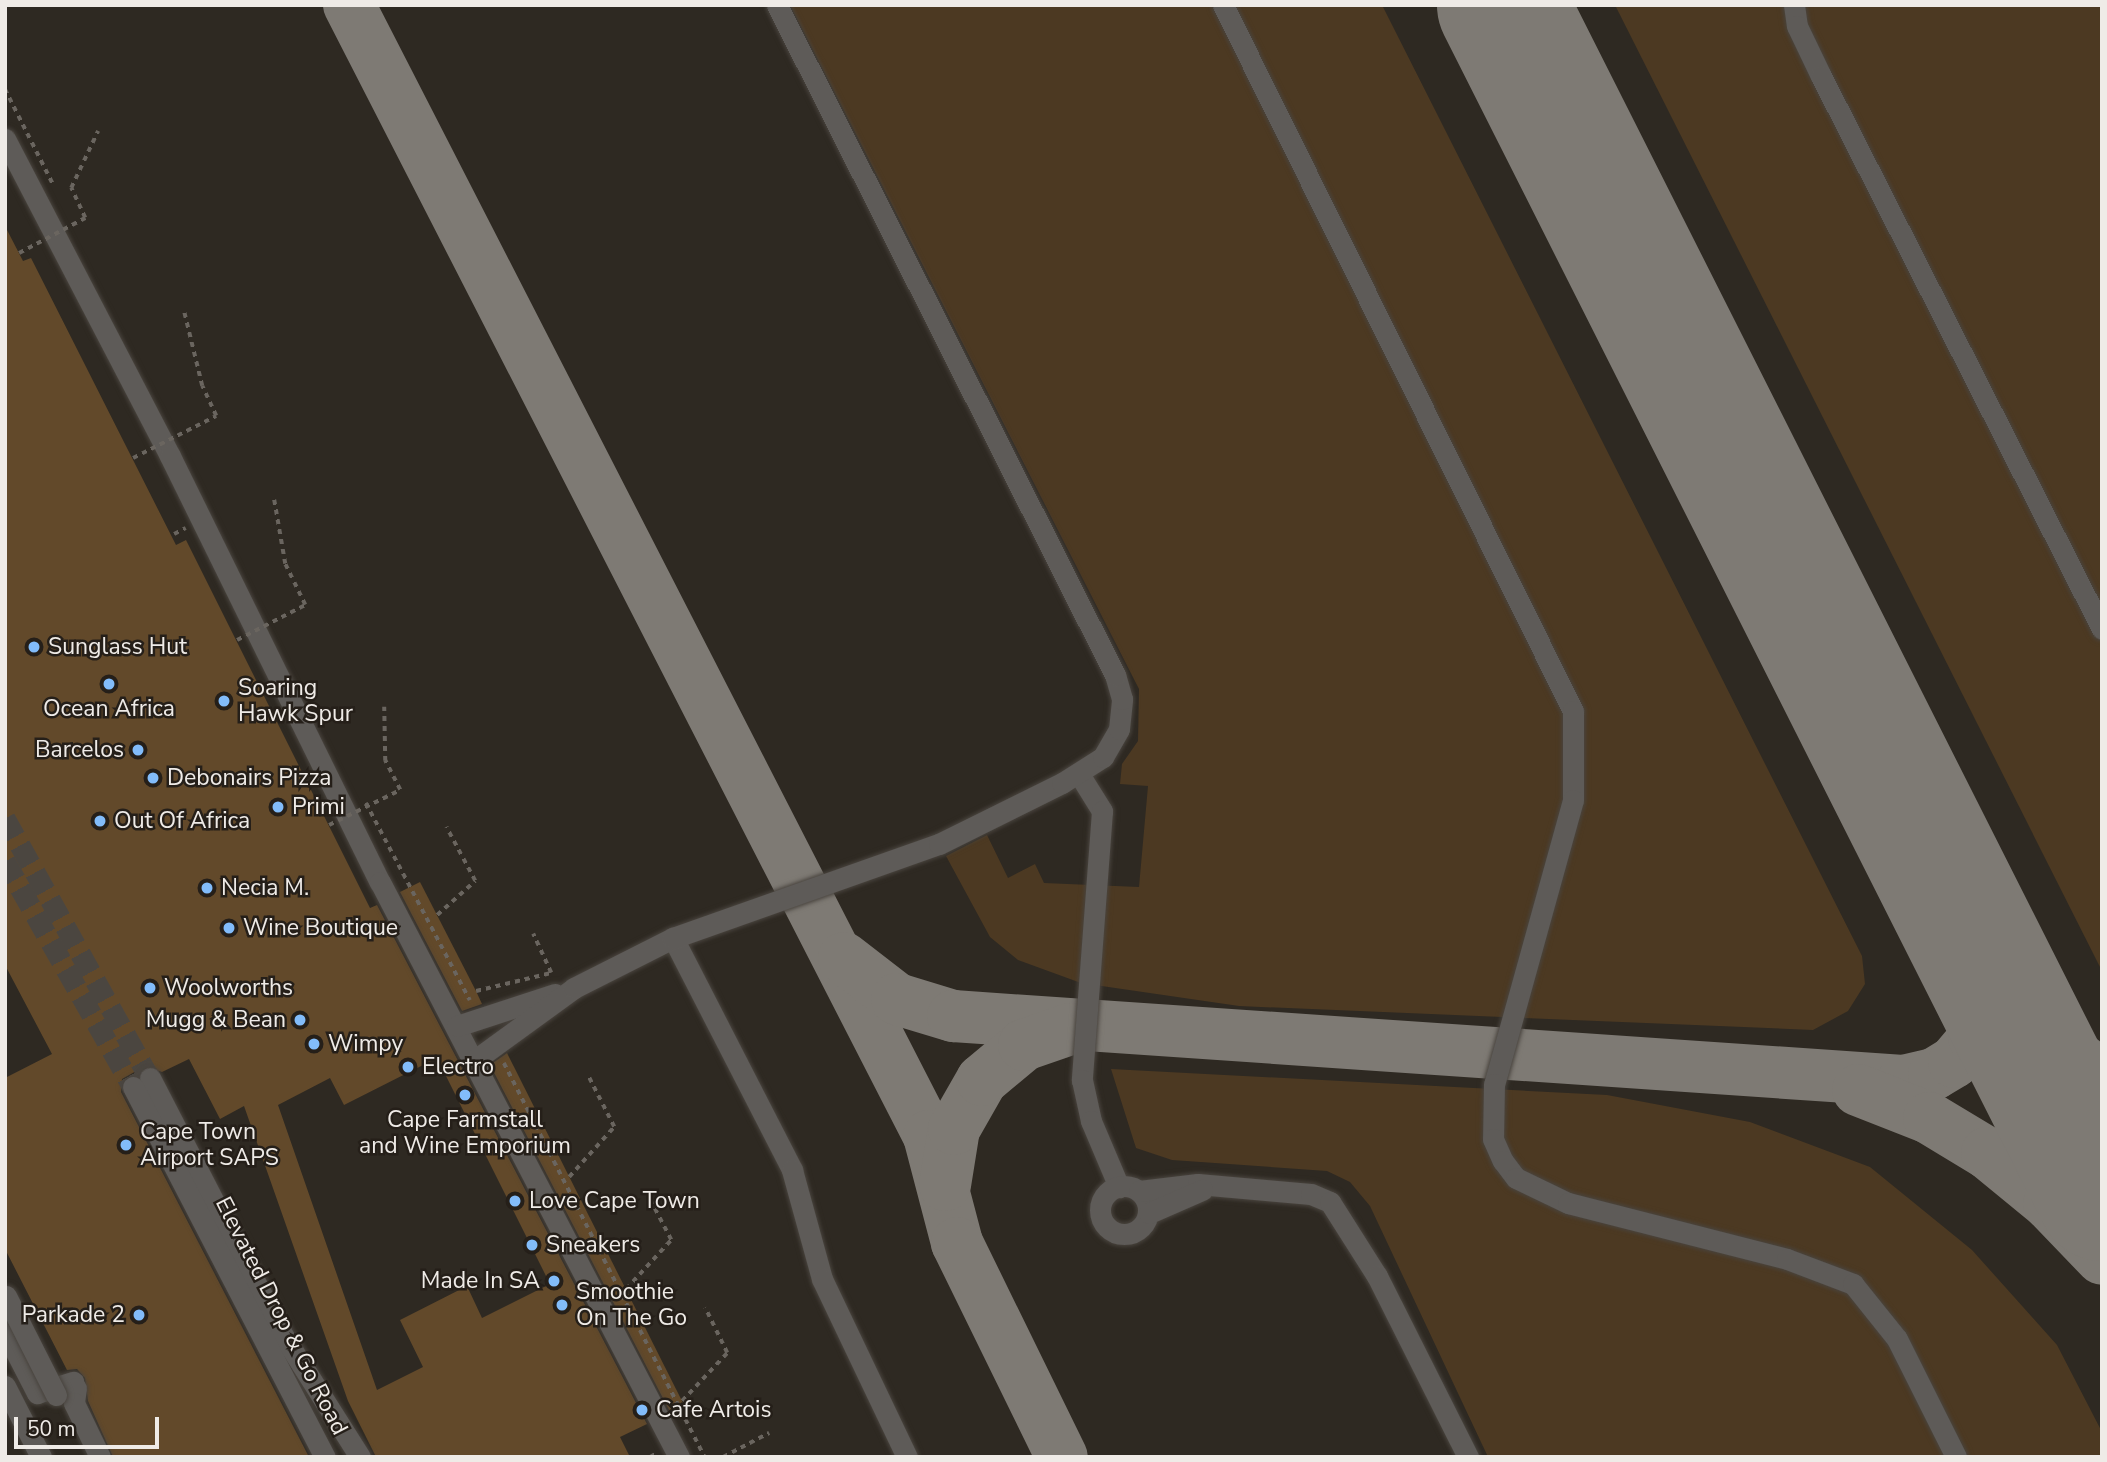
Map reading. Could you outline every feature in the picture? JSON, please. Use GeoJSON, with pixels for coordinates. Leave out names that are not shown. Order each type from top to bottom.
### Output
{"type":"FeatureCollection","features":[{"type":"Feature","properties":{"kind":"street"},"geometry":{"type":"LineString","coordinates":[[475,1060],[574,988],[673,938],[939,844],[1079,774],[1103,757],[1116,738],[1123,712],[1119,686],[777,5]]}},
{"type":"Feature","properties":{"kind":"street"},"geometry":{"type":"LineString","coordinates":[[1223,5],[1573,710],[1573,800],[1494,1084],[1493,1139],[1503,1161],[1516,1178],[1568,1203],[1787,1259],[1853,1284],[1897,1339],[1956,1457]]}},
{"type":"Feature","properties":{"kind":"street"},"geometry":{"type":"LineString","coordinates":[[1794,5],[1797,26],[1821,76],[2102,629]]}},
{"type":"Feature","properties":{"kind":"street"},"geometry":{"type":"LineString","coordinates":[[5,139],[679,1457]]}},
{"type":"Feature","properties":{"kind":"street"},"geometry":{"type":"LineString","coordinates":[[1079,774],[1102,811],[1083,1090],[1129,1189],[1149,1213]]}},
{"type":"Feature","properties":{"kind":"street"},"geometry":{"type":"LineString","coordinates":[[673,938],[792,1170],[822,1279],[907,1457]]}},
{"type":"Feature","properties":{"kind":"street"},"geometry":{"type":"LineString","coordinates":[[457,1026],[574,988]]}},
{"type":"Feature","properties":{"kind":"street","name":"Elevated Drop & Go Road"},"geometry":{"type":"LineString","coordinates":[[325,1457],[142,1082],[281,1332],[359,1457]]}},
{"type":"Feature","properties":{"kind":"street"},"geometry":{"type":"LineString","coordinates":[[1214,1186],[1149,1213],[1135,1232],[1112,1231],[1101,1219],[1101,1203],[1129,1189],[1183,1183],[1311,1194],[1339,1210],[1468,1457]]}},
{"type":"Feature","properties":{"kind":"street"},"geometry":{"type":"LineString","coordinates":[[6,1295],[87,1457]]}},
{"type":"Feature","properties":{"kind":"street"},"geometry":{"type":"LineString","coordinates":[[5,1331],[37,1393],[74,1385],[74,1403],[100,1457]]}},
{"type":"Feature","properties":{"kind":"street"},"geometry":{"type":"LineString","coordinates":[[5,1386],[41,1457]]}},
{"type":"Feature","properties":{"kind":"path"},"geometry":{"type":"LineString","coordinates":[[5,89],[55,188]]}},
{"type":"Feature","properties":{"kind":"path"},"geometry":{"type":"LineString","coordinates":[[19,253],[86,218],[71,188],[98,131]]}},
{"type":"Feature","properties":{"kind":"path"},"geometry":{"type":"LineString","coordinates":[[68,212],[80,237]]}},
{"type":"Feature","properties":{"kind":"path"},"geometry":{"type":"LineString","coordinates":[[133,458],[216,415],[202,386],[184,312]]}},
{"type":"Feature","properties":{"kind":"path"},"geometry":{"type":"LineString","coordinates":[[173,422],[186,447]]}},
{"type":"Feature","properties":{"kind":"path"},"geometry":{"type":"LineString","coordinates":[[237,640],[305,606],[285,564],[274,500]]}},
{"type":"Feature","properties":{"kind":"path"},"geometry":{"type":"LineString","coordinates":[[269,610],[281,635]]}},
{"type":"Feature","properties":{"kind":"path"},"geometry":{"type":"LineString","coordinates":[[329,825],[400,790],[385,761],[384,707]]}},
{"type":"Feature","properties":{"kind":"path"},"geometry":{"type":"LineString","coordinates":[[361,794],[480,1018]]}},
{"type":"Feature","properties":{"kind":"path"},"geometry":{"type":"LineString","coordinates":[[437,915],[475,881],[446,827]]}},
{"type":"Feature","properties":{"kind":"path"},"geometry":{"type":"LineString","coordinates":[[476,990],[551,973],[533,934]]}},
{"type":"Feature","properties":{"kind":"path"},"geometry":{"type":"LineString","coordinates":[[495,1045],[705,1457]]}},
{"type":"Feature","properties":{"kind":"path"},"geometry":{"type":"LineString","coordinates":[[569,1177],[614,1127],[589,1078]]}},
{"type":"Feature","properties":{"kind":"path"},"geometry":{"type":"LineString","coordinates":[[626,1289],[671,1240],[648,1196]]}},
{"type":"Feature","properties":{"kind":"path"},"geometry":{"type":"LineString","coordinates":[[682,1401],[727,1353],[705,1308]]}},
{"type":"Feature","properties":{"kind":"path"},"geometry":{"type":"LineString","coordinates":[[723,1457],[769,1433]]}},
{"type":"Feature","properties":{"kind":"shaded area"},"geometry":{"type":"Polygon","coordinates":[[[790,5],[1382,5],[1862,956],[1865,984],[1848,1011],[1813,1030],[1239,1006],[1081,983],[1018,960],[990,937],[946,856],[987,835],[1008,878],[1035,864],[1044,883],[1139,887],[1148,786],[1120,784],[1122,764],[1138,741],[1139,689],[790,5]]]}},
{"type":"Feature","properties":{"kind":"shaded area"},"geometry":{"type":"Polygon","coordinates":[[[1615,5],[2102,5],[2102,971],[1615,5]]]}},
{"type":"Feature","properties":{"kind":"shaded area"},"geometry":{"type":"Polygon","coordinates":[[[1111,1069],[1607,1095],[1750,1122],[1870,1167],[1972,1250],[2057,1345],[2102,1432],[2102,1457],[1488,1457],[1370,1206],[1350,1182],[1327,1171],[1172,1160],[1136,1148],[1111,1069]]]}},
{"type":"Feature","properties":{"kind":"building"},"geometry":{"type":"Polygon","coordinates":[[[5,226],[23,261],[31,258],[176,545],[186,540],[370,908],[377,905],[647,1424],[620,1437],[630,1457],[376,1457],[348,1401],[244,1106],[220,1119],[189,1059],[162,1072],[145,1066],[122,1079],[121,1092],[309,1457],[113,1457],[88,1401],[85,1378],[77,1369],[67,1370],[5,1249],[5,1078],[52,1054],[5,965],[5,226]],[[437,1058],[344,1105],[330,1078],[278,1105],[377,1390],[423,1367],[400,1320],[467,1286],[482,1318],[550,1284],[437,1058]]]}},
{"type":"Feature","properties":{"kind":"building"},"geometry":{"type":"Polygon","coordinates":[[[420,882],[482,1004],[462,1011],[400,892],[420,882]]]}},
{"type":"Feature","properties":{"kind":"building"},"geometry":{"type":"Polygon","coordinates":[[[507,1053],[684,1405],[670,1412],[490,1065],[507,1053]]]}},
{"type":"Feature","properties":{"kind":"taxiway"},"geometry":{"type":"LineString","coordinates":[[349,5],[929,1136],[957,1243],[1062,1457]]}},
{"type":"Feature","properties":{"kind":"taxiway"},"geometry":{"type":"LineString","coordinates":[[844,958],[897,999],[953,1016],[1903,1081],[1934,1074],[1954,1062],[1974,1038],[1985,1009],[1982,965],[1942,877]]}},
{"type":"Feature","properties":{"kind":"taxiway"},"geometry":{"type":"LineString","coordinates":[[1982,952],[2031,1023],[2102,1075]]}},
{"type":"Feature","properties":{"kind":"taxiway"},"geometry":{"type":"LineString","coordinates":[[945,1185],[954,1129],[982,1080],[1024,1045],[1070,1029]]}},
{"type":"Feature","properties":{"kind":"taxiway"},"geometry":{"type":"LineString","coordinates":[[1858,1090],[1929,1118],[1987,1153],[2049,1204],[2102,1259]]}},
{"type":"Feature","properties":{"kind":"runway"},"geometry":{"type":"LineString","coordinates":[[1502,5],[2102,1195]]}},
{"type":"Feature","properties":{"kind":"tunnel"},"geometry":{"type":"LineString","coordinates":[[5,818],[150,1078]]}},
{"type":"Feature","properties":{"kind":"tunnel"},"geometry":{"type":"LineString","coordinates":[[5,861],[133,1087]]}},
{"type":"Feature","properties":{"kind":"place","name":"Sunglass Hut"},"geometry":{"type":"Point","coordinates":[34,647]}},
{"type":"Feature","properties":{"kind":"place","name":"Ocean Africa"},"geometry":{"type":"Point","coordinates":[109,684]}},
{"type":"Feature","properties":{"kind":"place","name":"Soaring Hawk Spur"},"geometry":{"type":"Point","coordinates":[224,701]}},
{"type":"Feature","properties":{"kind":"place","name":"Barcelos"},"geometry":{"type":"Point","coordinates":[138,750]}},
{"type":"Feature","properties":{"kind":"place","name":"Debonairs Pizza"},"geometry":{"type":"Point","coordinates":[153,778]}},
{"type":"Feature","properties":{"kind":"place","name":"Primi"},"geometry":{"type":"Point","coordinates":[278,807]}},
{"type":"Feature","properties":{"kind":"place","name":"Out Of Africa"},"geometry":{"type":"Point","coordinates":[100,821]}},
{"type":"Feature","properties":{"kind":"place","name":"Necia M."},"geometry":{"type":"Point","coordinates":[207,888]}},
{"type":"Feature","properties":{"kind":"place","name":"Wine Boutique"},"geometry":{"type":"Point","coordinates":[229,928]}},
{"type":"Feature","properties":{"kind":"place","name":"Woolworths"},"geometry":{"type":"Point","coordinates":[150,988]}},
{"type":"Feature","properties":{"kind":"place","name":"Mugg & Bean"},"geometry":{"type":"Point","coordinates":[300,1020]}},
{"type":"Feature","properties":{"kind":"place","name":"Wimpy"},"geometry":{"type":"Point","coordinates":[314,1044]}},
{"type":"Feature","properties":{"kind":"place","name":"Electro"},"geometry":{"type":"Point","coordinates":[408,1067]}},
{"type":"Feature","properties":{"kind":"place","name":"Cape Farmstall and Wine Emporium"},"geometry":{"type":"Point","coordinates":[465,1095]}},
{"type":"Feature","properties":{"kind":"place","name":"Cape Town Airport SAPS"},"geometry":{"type":"Point","coordinates":[126,1145]}},
{"type":"Feature","properties":{"kind":"place","name":"Love Cape Town"},"geometry":{"type":"Point","coordinates":[515,1201]}},
{"type":"Feature","properties":{"kind":"place","name":"Sneakers"},"geometry":{"type":"Point","coordinates":[532,1245]}},
{"type":"Feature","properties":{"kind":"place","name":"Made In SA"},"geometry":{"type":"Point","coordinates":[554,1281]}},
{"type":"Feature","properties":{"kind":"place","name":"Smoothie On The Go"},"geometry":{"type":"Point","coordinates":[562,1305]}},
{"type":"Feature","properties":{"kind":"place","name":"Parkade 2"},"geometry":{"type":"Point","coordinates":[139,1315]}},
{"type":"Feature","properties":{"kind":"place","name":"Cafe Artois"},"geometry":{"type":"Point","coordinates":[642,1410]}}]}
